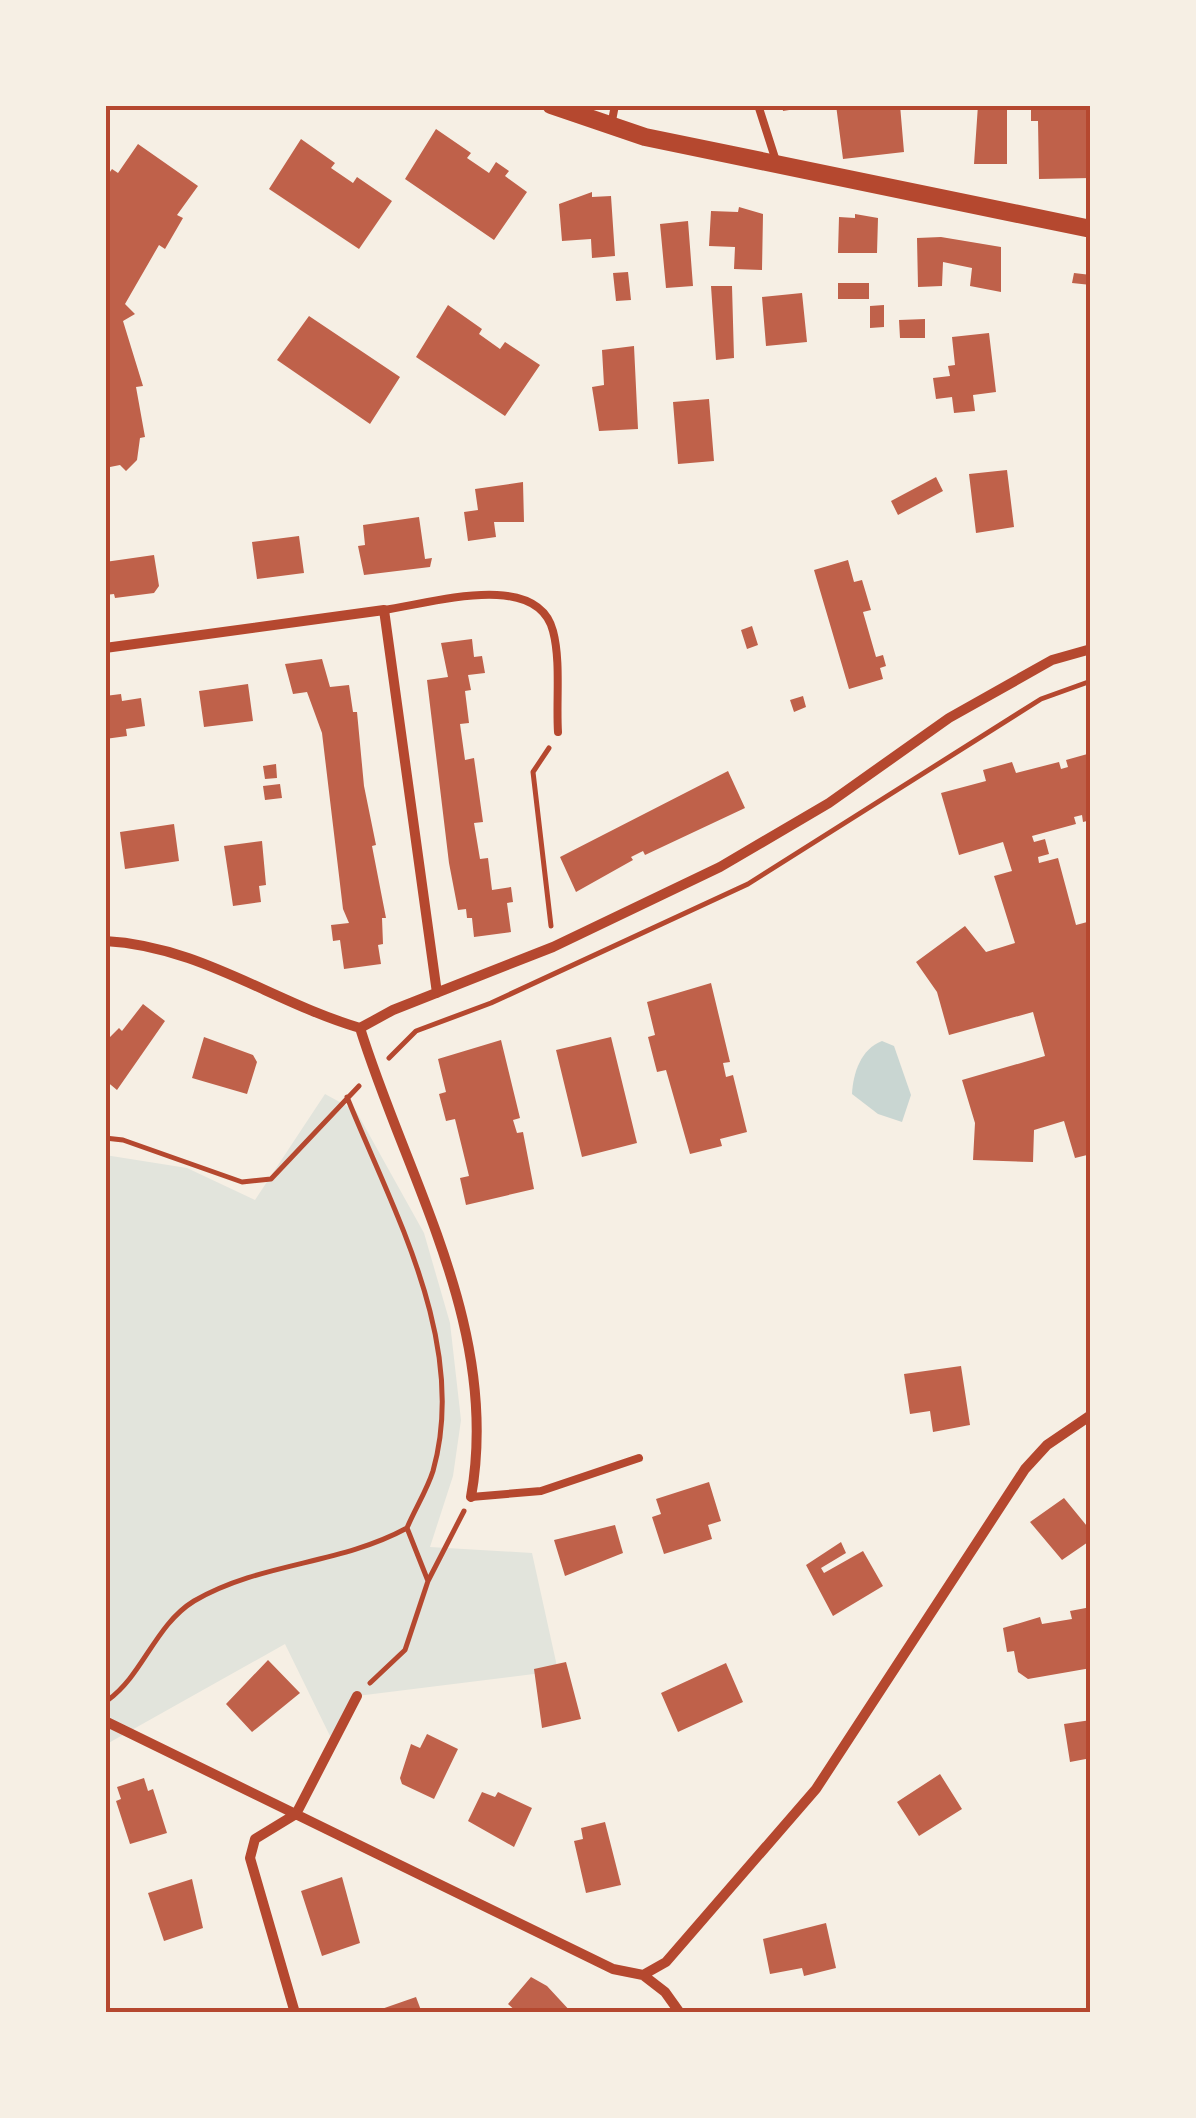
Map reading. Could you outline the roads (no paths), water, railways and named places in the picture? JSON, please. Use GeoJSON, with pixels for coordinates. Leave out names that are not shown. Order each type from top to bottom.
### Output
{"type":"FeatureCollection","features":[{"type":"Feature","properties":{"kind":"street"},"geometry":{"type":"LineString","coordinates":[[551,105],[610,126],[777,165],[1091,229]]}},
{"type":"Feature","properties":{"kind":"street"},"geometry":{"type":"LineString","coordinates":[[105,648],[384,610],[437,993]]}},
{"type":"Feature","properties":{"kind":"street"},"geometry":{"type":"LineString","coordinates":[[105,941],[165,948],[216,965],[330,1019],[360,1028],[553,947],[720,868],[829,804],[949,718],[1052,660],[1091,649]]}},
{"type":"Feature","properties":{"kind":"street"},"geometry":{"type":"LineString","coordinates":[[360,1028],[374,1073],[428,1205],[468,1338],[478,1461],[471,1497]]}},
{"type":"Feature","properties":{"kind":"street"},"geometry":{"type":"LineString","coordinates":[[643,1975],[666,1962],[816,1788],[977,1535],[1025,1468],[1047,1445],[1091,1415]]}},
{"type":"Feature","properties":{"kind":"street"},"geometry":{"type":"LineString","coordinates":[[296,2013],[250,1858],[255,1839],[296,1814],[357,1696]]}},
{"type":"Feature","properties":{"kind":"street"},"geometry":{"type":"LineString","coordinates":[[105,1721],[613,1968],[643,1975],[665,1992],[680,2013]]}},
{"type":"Feature","properties":{"kind":"lane"},"geometry":{"type":"LineString","coordinates":[[610,126],[615,105]]}},
{"type":"Feature","properties":{"kind":"lane"},"geometry":{"type":"LineString","coordinates":[[758,105],[777,165]]}},
{"type":"Feature","properties":{"kind":"lane"},"geometry":{"type":"LineString","coordinates":[[384,610],[502,593],[528,598],[543,611],[553,630],[558,732]]}},
{"type":"Feature","properties":{"kind":"lane"},"geometry":{"type":"LineString","coordinates":[[471,1497],[541,1491],[639,1458]]}}]}
